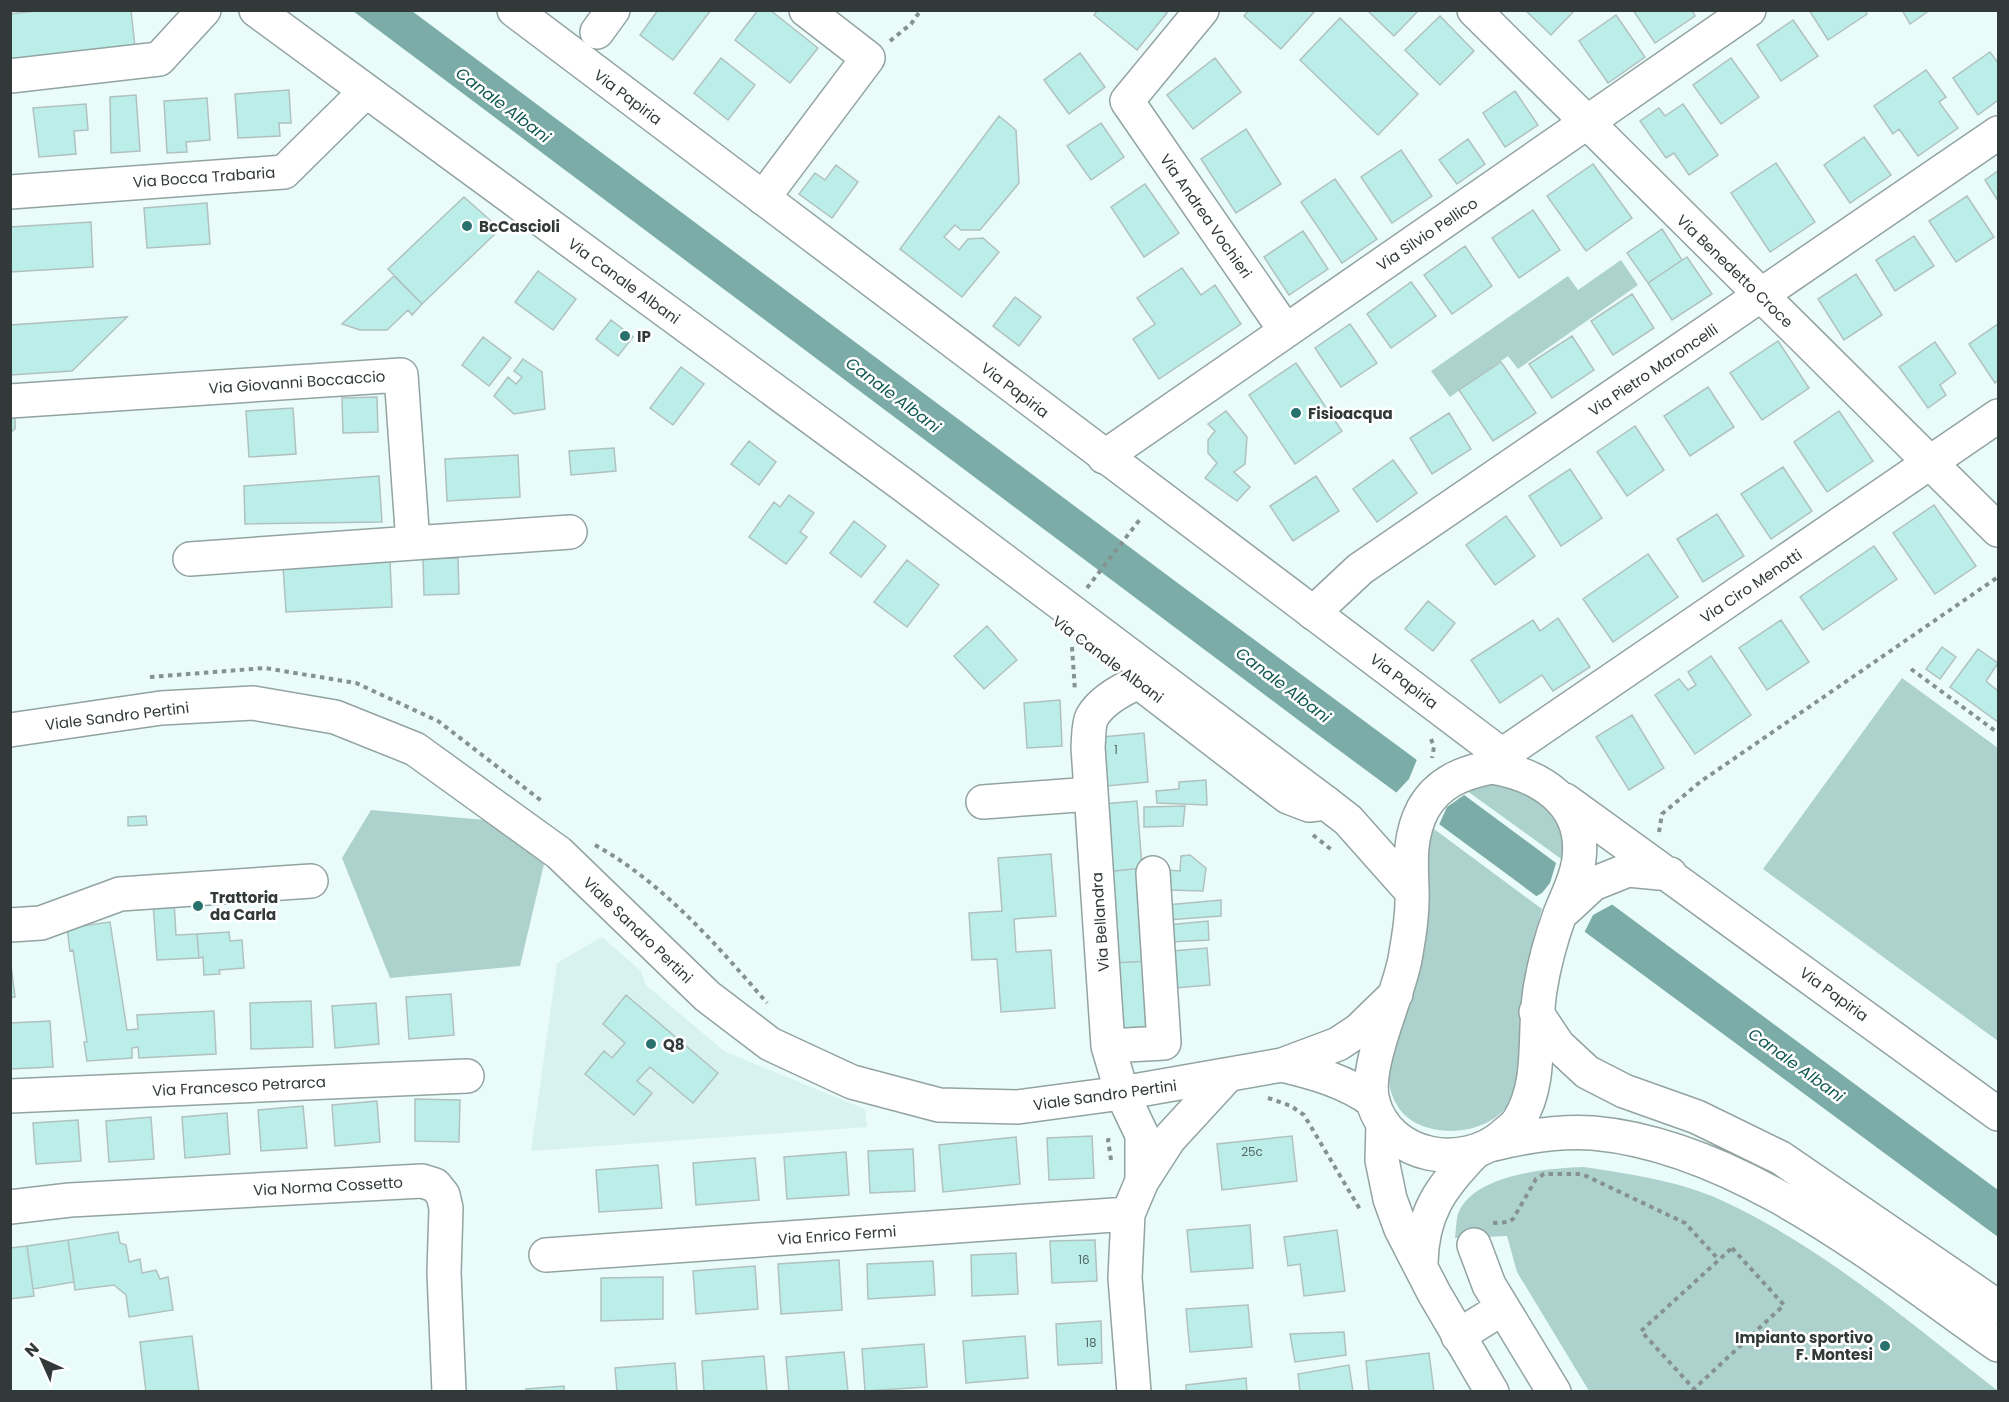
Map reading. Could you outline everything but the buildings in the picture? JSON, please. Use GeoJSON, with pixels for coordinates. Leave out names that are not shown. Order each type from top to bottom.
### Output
{"type":"FeatureCollection","features":[{"type":"Feature","properties":{"kind":"main road"},"geometry":{"type":"LineString","coordinates":[[10,76],[159,58],[204,10]]}},
{"type":"Feature","properties":{"kind":"main road","name":"Via Canale Albani"},"geometry":{"type":"LineString","coordinates":[[256,10],[906,487],[1326,803],[1348,820],[1412,892]]}},
{"type":"Feature","properties":{"kind":"main road"},"geometry":{"type":"LineString","coordinates":[[763,198],[868,58],[806,10]]}},
{"type":"Feature","properties":{"kind":"main road","name":"Via Andrea Vochieri"},"geometry":{"type":"LineString","coordinates":[[1202,10],[1127,101],[1285,330]]}},
{"type":"Feature","properties":{"kind":"main road","name":"Via Benedetto Croce"},"geometry":{"type":"LineString","coordinates":[[1474,10],[1587,125],[1933,462],[1998,530]]}},
{"type":"Feature","properties":{"kind":"main road","name":"Via Silvio Pellico"},"geometry":{"type":"LineString","coordinates":[[1104,457],[1285,330],[1587,125],[1749,10]]}},
{"type":"Feature","properties":{"kind":"main road","name":"Via Papiria"},"geometry":{"type":"LineString","coordinates":[[531,15],[763,198],[1508,763],[1539,782],[1661,868],[1998,1114]]}},
{"type":"Feature","properties":{"kind":"main road","name":"Via Bocca Trabaria"},"geometry":{"type":"LineString","coordinates":[[10,192],[284,172],[365,92]]}},
{"type":"Feature","properties":{"kind":"main road","name":"Via Pietro Maroncelli"},"geometry":{"type":"LineString","coordinates":[[1313,613],[1360,570],[1998,133]]}},
{"type":"Feature","properties":{"kind":"main road","name":"Via Giovanni Boccaccio"},"geometry":{"type":"LineString","coordinates":[[10,401],[401,375],[413,543]]}},
{"type":"Feature","properties":{"kind":"main road","name":"Via Ciro Menotti"},"geometry":{"type":"LineString","coordinates":[[1508,763],[1998,416]]}},
{"type":"Feature","properties":{"kind":"main road","name":"Via Canale Albani"},"geometry":{"type":"LineString","coordinates":[[906,487],[927,520],[1288,797],[1309,805],[1326,803]]}},
{"type":"Feature","properties":{"kind":"main road"},"geometry":{"type":"LineString","coordinates":[[189,559],[570,532]]}},
{"type":"Feature","properties":{"kind":"main road","name":"Via Bellandra"},"geometry":{"type":"LineString","coordinates":[[1139,682],[1125,688],[1101,706],[1091,718],[1088,747],[1108,1046],[1122,1093],[1142,1136],[1142,1181]]}},
{"type":"Feature","properties":{"kind":"main road","name":"Viale Sandro Pertini"},"geometry":{"type":"LineString","coordinates":[[10,730],[161,708],[253,703],[335,717],[415,748],[549,846],[707,996],[770,1044],[852,1082],[939,1105],[1018,1107],[1226,1077],[1282,1065],[1338,1044],[1359,1030],[1396,994]]}},
{"type":"Feature","properties":{"kind":"main road"},"geometry":{"type":"LineString","coordinates":[[1492,1392],[1458,1336],[1401,1229],[1390,1199],[1382,1160],[1378,1112],[1371,1083],[1376,1058],[1396,994],[1409,934],[1412,892],[1410,857],[1413,832],[1424,807],[1446,782],[1468,772],[1508,763]]}},
{"type":"Feature","properties":{"kind":"main road"},"geometry":{"type":"LineString","coordinates":[[983,802],[1091,794]]}},
{"type":"Feature","properties":{"kind":"main road"},"geometry":{"type":"LineString","coordinates":[[1421,1263],[1422,1239],[1429,1211],[1451,1177],[1519,1121],[1528,1099],[1535,1061],[1536,1012],[1545,959],[1575,878],[1580,858],[1576,821],[1563,799]]}},
{"type":"Feature","properties":{"kind":"main road"},"geometry":{"type":"LineString","coordinates":[[1561,913],[1593,884],[1628,870],[1661,868]]}},
{"type":"Feature","properties":{"kind":"main road"},"geometry":{"type":"LineString","coordinates":[[1108,1046],[1164,1043],[1153,873]]}},
{"type":"Feature","properties":{"kind":"main road"},"geometry":{"type":"LineString","coordinates":[[26,924],[120,894],[311,881]]}},
{"type":"Feature","properties":{"kind":"main road"},"geometry":{"type":"LineString","coordinates":[[1536,1012],[1558,1045],[1587,1072],[1624,1091],[1705,1120],[1781,1158],[1998,1307]]}},
{"type":"Feature","properties":{"kind":"main road","name":"Viale Sandro Pertini"},"geometry":{"type":"LineString","coordinates":[[1282,1065],[1333,1078],[1354,1087],[1378,1112],[1400,1141],[1425,1152],[1447,1156],[1536,1135],[1592,1133],[1650,1143],[1691,1157],[1821,1222],[1998,1345]]}},
{"type":"Feature","properties":{"kind":"main road","name":"Via Francesco Petrarca"},"geometry":{"type":"LineString","coordinates":[[10,1096],[467,1076]]}},
{"type":"Feature","properties":{"kind":"main road","name":"Via Bellandra"},"geometry":{"type":"LineString","coordinates":[[1134,1392],[1125,1278],[1128,1214],[1142,1181],[1169,1139],[1226,1077]]}},
{"type":"Feature","properties":{"kind":"main road","name":"Via Norma Cossetto"},"geometry":{"type":"LineString","coordinates":[[10,1207],[70,1200],[422,1181],[435,1185],[443,1195],[446,1208],[444,1273],[449,1392]]}},
{"type":"Feature","properties":{"kind":"main road","name":"Via Enrico Fermi"},"geometry":{"type":"LineString","coordinates":[[546,1256],[1128,1214]]}},
{"type":"Feature","properties":{"kind":"main road"},"geometry":{"type":"LineString","coordinates":[[1480,1234],[1489,1285],[1554,1392]]}},
{"type":"Feature","properties":{"kind":"main road"},"geometry":{"type":"LineString","coordinates":[[1458,1336],[1503,1308]]}},
{"type":"Feature","properties":{"kind":"path"},"geometry":{"type":"LineString","coordinates":[[868,58],[911,24],[921,10]]}},
{"type":"Feature","properties":{"kind":"path"},"geometry":{"type":"LineString","coordinates":[[1082,596],[1141,517]]}},
{"type":"Feature","properties":{"kind":"path"},"geometry":{"type":"LineString","coordinates":[[1661,868],[1662,814],[1700,782],[1998,577]]}},
{"type":"Feature","properties":{"kind":"path"},"geometry":{"type":"LineString","coordinates":[[1071,631],[1075,696]]}},
{"type":"Feature","properties":{"kind":"path"},"geometry":{"type":"LineString","coordinates":[[1911,669],[1998,733]]}},
{"type":"Feature","properties":{"kind":"path"},"geometry":{"type":"LineString","coordinates":[[1288,797],[1306,830],[1338,855]]}},
{"type":"Feature","properties":{"kind":"path"},"geometry":{"type":"LineString","coordinates":[[1258,1099],[1267,1097],[1291,1106],[1304,1115],[1366,1219]]}},
{"type":"Feature","properties":{"kind":"path"},"geometry":{"type":"LineString","coordinates":[[1480,1234],[1513,1219],[1536,1179],[1544,1174],[1582,1174],[1685,1222],[1719,1260]]}},
{"type":"Feature","properties":{"kind":"path"},"geometry":{"type":"LineString","coordinates":[[1732,1248],[1785,1305],[1693,1390],[1641,1331],[1719,1260],[1732,1248]]}},
{"type":"Feature","properties":{"kind":"shaded area"},"geometry":{"type":"Polygon","coordinates":[[[1621,260],[1638,285],[1518,369],[1508,356],[1450,397],[1431,371],[1568,276],[1578,290],[1621,260]]]}},
{"type":"Feature","properties":{"kind":"shaded area"},"geometry":{"type":"Polygon","coordinates":[[[1902,678],[1998,748],[1998,1041],[1763,869],[1902,678]]]}},
{"type":"Feature","properties":{"kind":"shaded area"},"geometry":{"type":"Polygon","coordinates":[[[1481,782],[1518,787],[1542,802],[1558,827],[1564,861],[1463,788],[1481,782]]]}},
{"type":"Feature","properties":{"kind":"shaded area"},"geometry":{"type":"Polygon","coordinates":[[[371,810],[497,821],[544,864],[520,966],[390,978],[342,858],[371,810]]]}},
{"type":"Feature","properties":{"kind":"shaded area"},"geometry":{"type":"Polygon","coordinates":[[[1430,826],[1542,909],[1531,949],[1524,990],[1519,1029],[1519,1074],[1513,1096],[1497,1117],[1468,1129],[1452,1131],[1436,1130],[1408,1118],[1394,1101],[1388,1075],[1387,1054],[1428,849],[1430,826]]]}},
{"type":"Feature","properties":{"kind":"shaded area"},"geometry":{"type":"Polygon","coordinates":[[[602,937],[641,971],[646,985],[724,1051],[865,1109],[867,1127],[531,1151],[557,963],[602,937]]]}},
{"type":"Feature","properties":{"kind":"shaded area"},"geometry":{"type":"Polygon","coordinates":[[[1584,1167],[1654,1179],[1705,1193],[1759,1219],[1795,1240],[1865,1288],[1998,1391],[1589,1391],[1517,1272],[1507,1236],[1455,1238],[1458,1214],[1466,1201],[1479,1190],[1514,1176],[1552,1169],[1584,1167]]]}},
{"type":"Feature","properties":{"kind":"water","name":"Canale Albani"},"geometry":{"type":"Polygon","coordinates":[[[353,11],[412,11],[1179,584],[1998,1190],[1998,1237],[1317,734],[353,11]]]}},
{"type":"Feature","properties":{"kind":"pier"},"geometry":{"type":"Polygon","coordinates":[[[1418,757],[1467,793],[1447,807],[1438,827],[1394,795],[1409,779],[1418,757]]]}},
{"type":"Feature","properties":{"kind":"pier"},"geometry":{"type":"Polygon","coordinates":[[[1557,860],[1615,903],[1593,915],[1583,935],[1533,898],[1542,893],[1550,883],[1557,860]]]}},
{"type":"Feature","properties":{"kind":"place","name":"BcCascioli"},"geometry":{"type":"Point","coordinates":[467,226]}},
{"type":"Feature","properties":{"kind":"place","name":"IP"},"geometry":{"type":"Point","coordinates":[625,336]}},
{"type":"Feature","properties":{"kind":"place","name":"Fisioacqua"},"geometry":{"type":"Point","coordinates":[1296,413]}},
{"type":"Feature","properties":{"kind":"place","name":"Trattoria da Carla"},"geometry":{"type":"Point","coordinates":[198,906]}},
{"type":"Feature","properties":{"kind":"place","name":"Q8"},"geometry":{"type":"Point","coordinates":[651,1044]}},
{"type":"Feature","properties":{"kind":"place","name":"Impianto sportivo F. Montesi"},"geometry":{"type":"Point","coordinates":[1885,1346]}}]}
